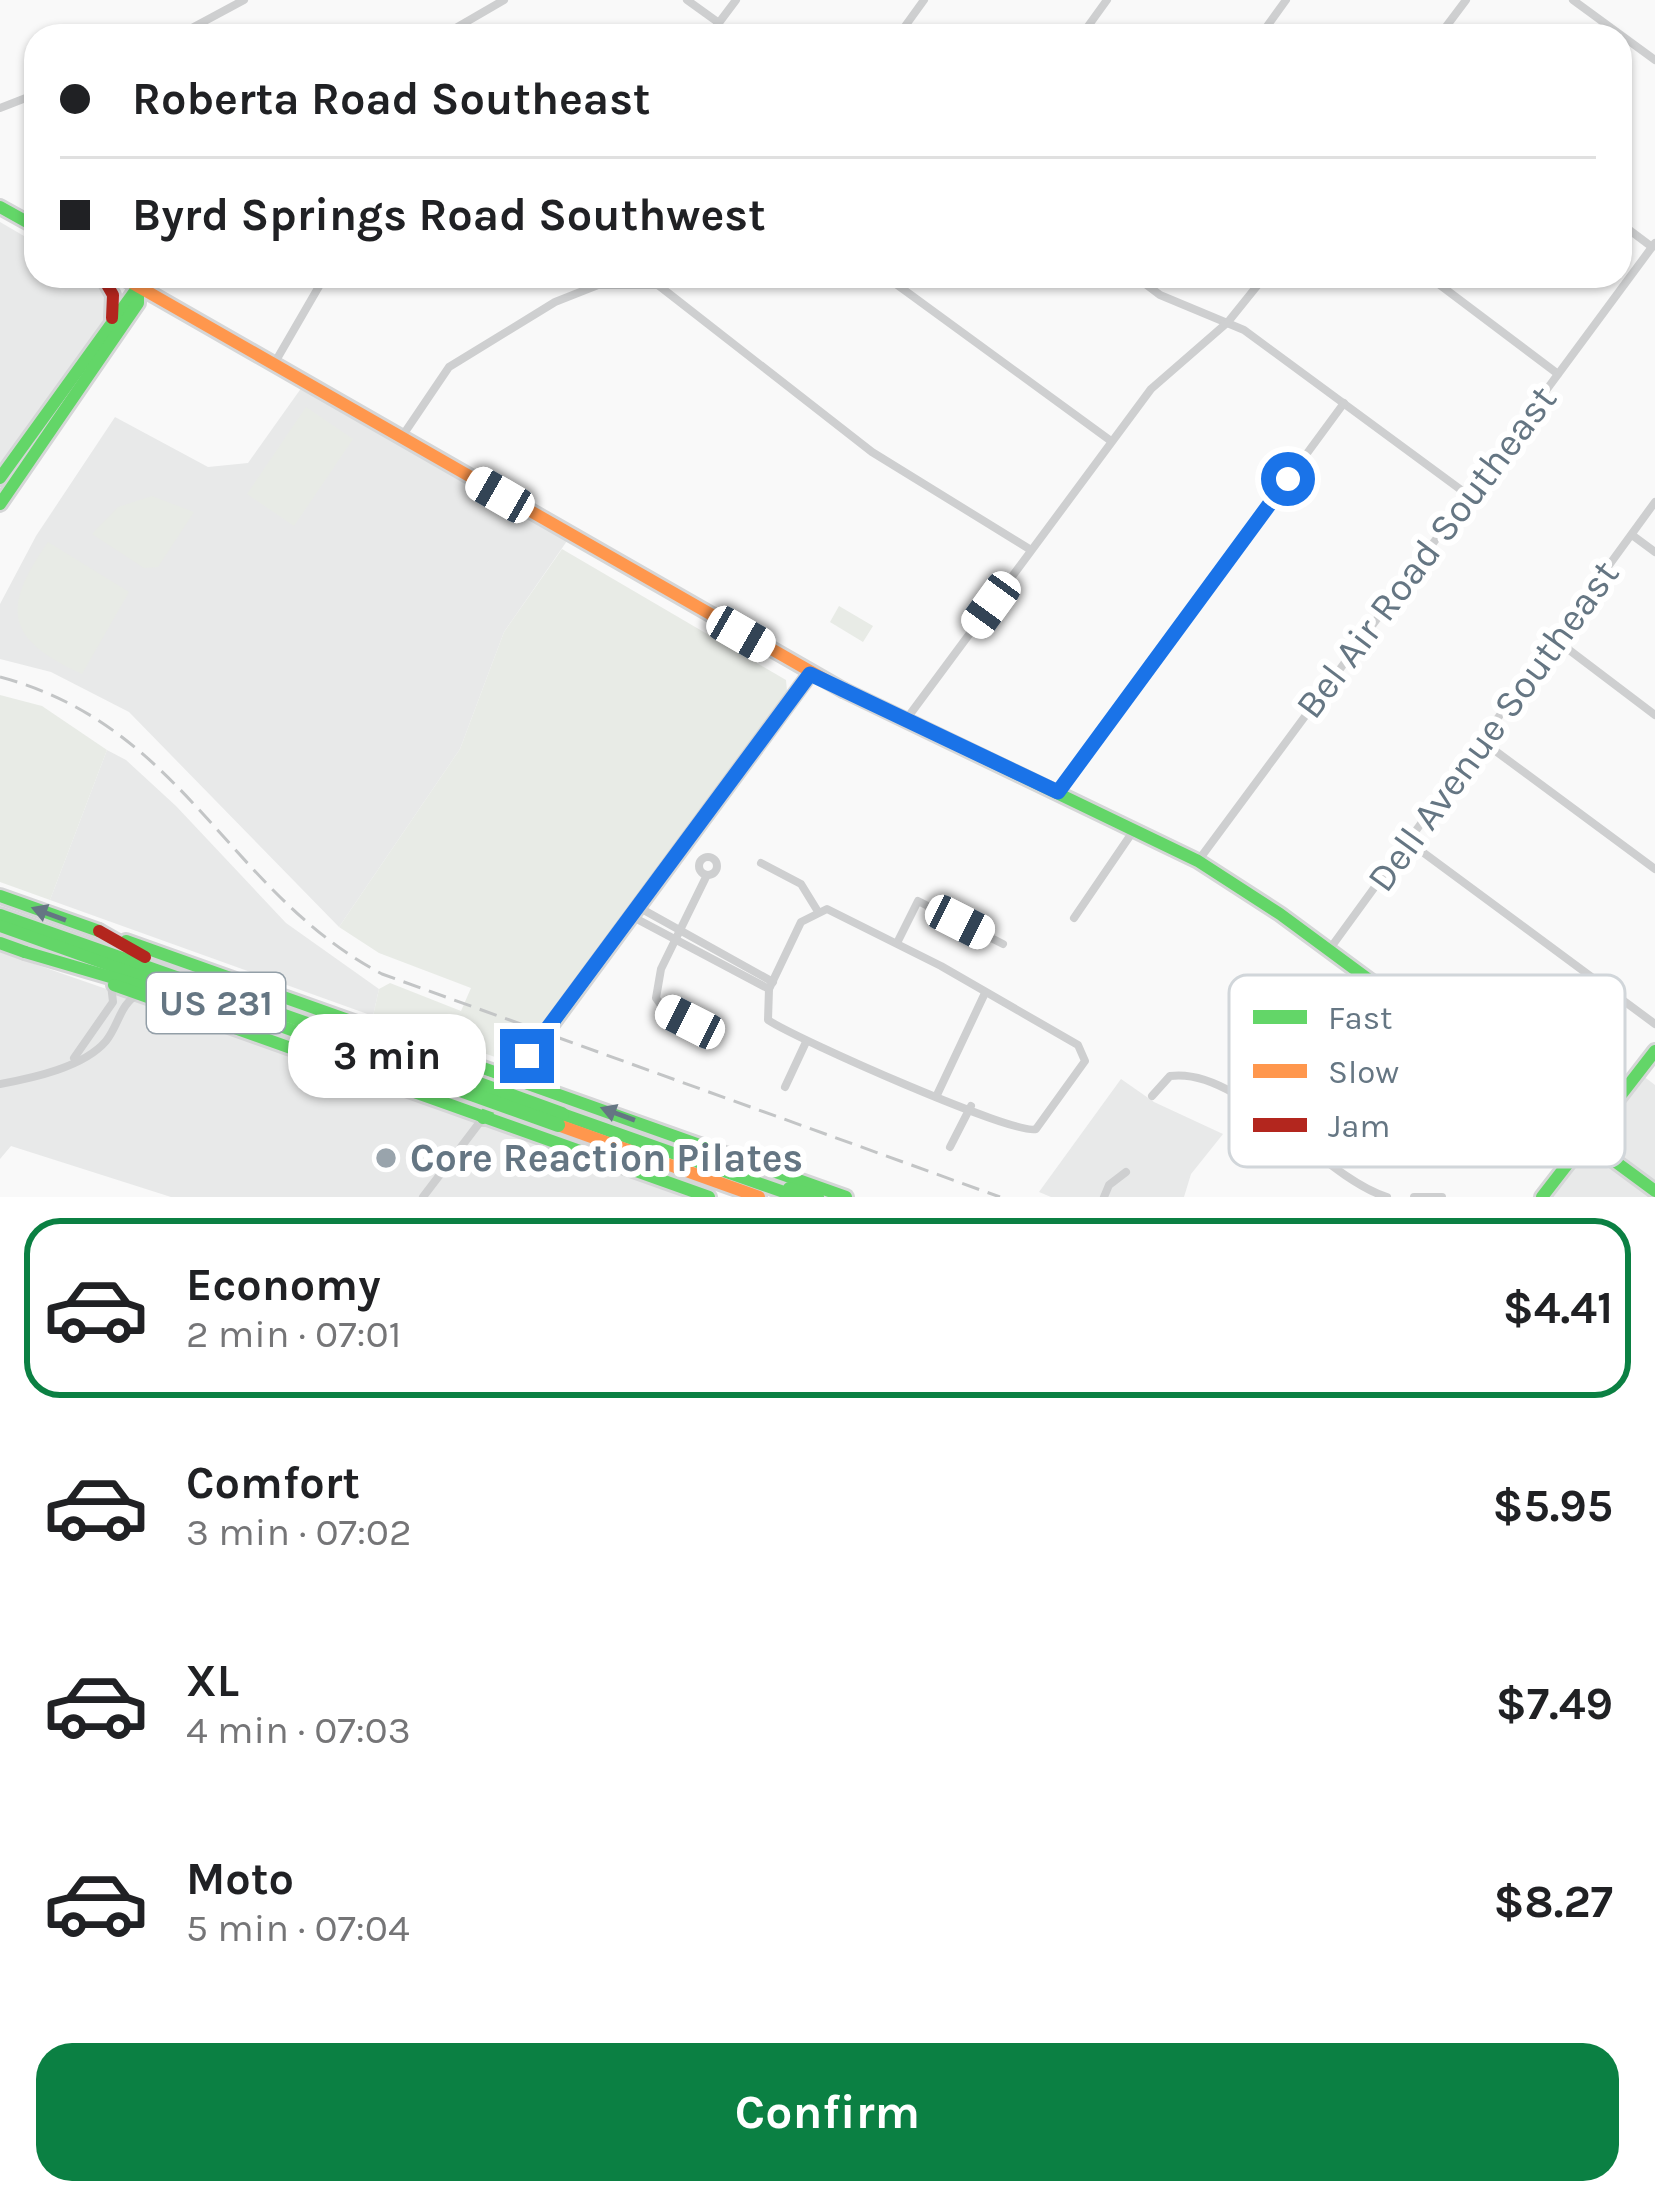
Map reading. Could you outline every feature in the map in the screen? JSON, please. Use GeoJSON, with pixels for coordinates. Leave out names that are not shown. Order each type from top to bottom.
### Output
{"type":"FeatureCollection","features":[{"type":"Feature","properties":{"kind":"main road"},"geometry":{"type":"LineString","coordinates":[[109,288],[111,319]]}},
{"type":"Feature","properties":{"kind":"main road"},"geometry":{"type":"LineString","coordinates":[[0,478],[137,288]]}},
{"type":"Feature","properties":{"kind":"main road"},"geometry":{"type":"LineString","coordinates":[[0,505],[138,303],[138,288]]}},
{"type":"Feature","properties":{"kind":"main road"},"geometry":{"type":"LineString","coordinates":[[140,288],[810,674],[1198,861],[1363,975]]}},
{"type":"Feature","properties":{"kind":"main road"},"geometry":{"type":"LineString","coordinates":[[483,1118],[810,674]]}},
{"type":"Feature","properties":{"kind":"main road"},"geometry":{"type":"LineString","coordinates":[[0,896],[846,1197]]}},
{"type":"Feature","properties":{"kind":"main road","name":"US 231"},"geometry":{"type":"LineString","coordinates":[[0,915],[728,1179]]}},
{"type":"Feature","properties":{"kind":"main road","name":"US 231"},"geometry":{"type":"LineString","coordinates":[[0,926],[230,1001]]}},
{"type":"Feature","properties":{"kind":"main road"},"geometry":{"type":"LineString","coordinates":[[99,931],[230,1001]]}},
{"type":"Feature","properties":{"kind":"main road"},"geometry":{"type":"LineString","coordinates":[[0,943],[710,1197]]}},
{"type":"Feature","properties":{"kind":"main road"},"geometry":{"type":"LineString","coordinates":[[25,952],[207,1006],[230,1001]]}},
{"type":"Feature","properties":{"kind":"main road"},"geometry":{"type":"LineString","coordinates":[[1625,1089],[1655,1051]]}},
{"type":"Feature","properties":{"kind":"main road"},"geometry":{"type":"LineString","coordinates":[[430,1099],[454,1088],[462,1066],[459,1058]]}},
{"type":"Feature","properties":{"kind":"main road"},"geometry":{"type":"LineString","coordinates":[[540,1139],[538,1111],[547,1097],[562,1094]]}},
{"type":"Feature","properties":{"kind":"main road"},"geometry":{"type":"LineString","coordinates":[[1542,1197],[1564,1167]]}},
{"type":"Feature","properties":{"kind":"main road"},"geometry":{"type":"LineString","coordinates":[[1623,1167],[1655,1191]]}},
{"type":"Feature","properties":{"kind":"main road"},"geometry":{"type":"LineString","coordinates":[[728,1179],[756,1197]]}},
{"type":"Feature","properties":{"kind":"main road"},"geometry":{"type":"LineString","coordinates":[[728,1179],[798,1197]]}},
{"type":"Feature","properties":{"kind":"main road"},"geometry":{"type":"LineString","coordinates":[[728,1179],[818,1197]]}},
{"type":"Feature","properties":{"kind":"street"},"geometry":{"type":"LineString","coordinates":[[199,24],[244,0]]}},
{"type":"Feature","properties":{"kind":"street"},"geometry":{"type":"LineString","coordinates":[[463,24],[504,0]]}},
{"type":"Feature","properties":{"kind":"street"},"geometry":{"type":"LineString","coordinates":[[687,0],[719,23],[736,0]]}},
{"type":"Feature","properties":{"kind":"street"},"geometry":{"type":"LineString","coordinates":[[1573,0],[1606,24]]}},
{"type":"Feature","properties":{"kind":"street","name":"Bel Air Road Southeast"},"geometry":{"type":"LineString","coordinates":[[1632,275],[1654,245]]}},
{"type":"Feature","properties":{"kind":"street"},"geometry":{"type":"LineString","coordinates":[[274,364],[319,288]]}},
{"type":"Feature","properties":{"kind":"street"},"geometry":{"type":"LineString","coordinates":[[401,438],[448,367],[582,288]]}},
{"type":"Feature","properties":{"kind":"street"},"geometry":{"type":"LineString","coordinates":[[653,288],[670,293],[872,452],[1031,550]]}},
{"type":"Feature","properties":{"kind":"street"},"geometry":{"type":"LineString","coordinates":[[901,288],[1111,441]]}},
{"type":"Feature","properties":{"kind":"street"},"geometry":{"type":"LineString","coordinates":[[1151,288],[1228,322],[1468,495]]}},
{"type":"Feature","properties":{"kind":"street"},"geometry":{"type":"LineString","coordinates":[[904,722],[1150,389],[1228,322],[1255,288]]}},
{"type":"Feature","properties":{"kind":"street"},"geometry":{"type":"LineString","coordinates":[[1444,288],[1558,374]]}},
{"type":"Feature","properties":{"kind":"street","name":"Bel Air Road Southeast"},"geometry":{"type":"LineString","coordinates":[[1198,861],[1622,288]]}},
{"type":"Feature","properties":{"kind":"street"},"geometry":{"type":"LineString","coordinates":[[1058,792],[1344,403]]}},
{"type":"Feature","properties":{"kind":"street","name":"Dell Avenue Southeast"},"geometry":{"type":"LineString","coordinates":[[1329,950],[1655,502]]}},
{"type":"Feature","properties":{"kind":"street"},"geometry":{"type":"LineString","coordinates":[[1632,535],[1655,552]]}},
{"type":"Feature","properties":{"kind":"street"},"geometry":{"type":"LineString","coordinates":[[1556,640],[1655,715]]}},
{"type":"Feature","properties":{"kind":"street"},"geometry":{"type":"LineString","coordinates":[[1483,741],[1655,869]]}},
{"type":"Feature","properties":{"kind":"street"},"geometry":{"type":"LineString","coordinates":[[1073,918],[1134,829]]}},
{"type":"Feature","properties":{"kind":"street"},"geometry":{"type":"LineString","coordinates":[[1408,842],[1588,975]]}},
{"type":"Feature","properties":{"kind":"street"},"geometry":{"type":"LineString","coordinates":[[761,863],[801,884],[817,910]]}},
{"type":"Feature","properties":{"kind":"street"},"geometry":{"type":"LineString","coordinates":[[706,878],[656,985],[656,998],[663,1008],[717,1036]]}},
{"type":"Feature","properties":{"kind":"street"},"geometry":{"type":"LineString","coordinates":[[897,943],[918,901],[1003,944]]}},
{"type":"Feature","properties":{"kind":"street"},"geometry":{"type":"LineString","coordinates":[[817,910],[839,913],[897,943],[1078,1045],[1084,1061],[1030,1133],[806,1042],[764,1014],[771,986],[800,922],[817,910]]}},
{"type":"Feature","properties":{"kind":"street"},"geometry":{"type":"LineString","coordinates":[[637,912],[771,986]]}},
{"type":"Feature","properties":{"kind":"street"},"geometry":{"type":"LineString","coordinates":[[74,1059],[113,1002],[110,983]]}},
{"type":"Feature","properties":{"kind":"street"},"geometry":{"type":"LineString","coordinates":[[936,1097],[985,993]]}},
{"type":"Feature","properties":{"kind":"street"},"geometry":{"type":"LineString","coordinates":[[0,1084],[33,1078],[99,1048],[129,999],[141,994]]}},
{"type":"Feature","properties":{"kind":"street"},"geometry":{"type":"LineString","coordinates":[[1625,1002],[1655,1024]]}},
{"type":"Feature","properties":{"kind":"street"},"geometry":{"type":"LineString","coordinates":[[785,1087],[806,1042]]}},
{"type":"Feature","properties":{"kind":"street"},"geometry":{"type":"LineString","coordinates":[[1153,1096],[1170,1076],[1198,1078],[1229,1095]]}},
{"type":"Feature","properties":{"kind":"street"},"geometry":{"type":"LineString","coordinates":[[950,1148],[971,1106]]}},
{"type":"Feature","properties":{"kind":"street"},"geometry":{"type":"LineString","coordinates":[[423,1197],[483,1118]]}},
{"type":"Feature","properties":{"kind":"street"},"geometry":{"type":"LineString","coordinates":[[1336,1167],[1387,1197]]}},
{"type":"Feature","properties":{"kind":"street"},"geometry":{"type":"LineString","coordinates":[[1105,1197],[1108,1185],[1126,1172]]}},
{"type":"Feature","properties":{"kind":"street"},"geometry":{"type":"LineString","coordinates":[[1414,1197],[1442,1197]]}},
{"type":"Feature","properties":{"kind":"shaded area"},"geometry":{"type":"Polygon","coordinates":[[[0,222],[24,236],[24,288],[106,288],[111,299],[108,317],[0,471],[0,222]]]}},
{"type":"Feature","properties":{"kind":"shaded area"},"geometry":{"type":"Polygon","coordinates":[[[302,387],[567,541],[504,632],[460,749],[339,927],[129,712],[51,672],[0,659],[0,604],[36,536],[115,417],[208,467],[248,463],[302,387]]]}},
{"type":"Feature","properties":{"kind":"shaded area"},"geometry":{"type":"Polygon","coordinates":[[[306,407],[353,439],[294,526],[247,494],[306,407]]]}},
{"type":"Feature","properties":{"kind":"shaded area"},"geometry":{"type":"Polygon","coordinates":[[[152,496],[194,512],[158,567],[144,568],[92,534],[118,507],[152,496]]]}},
{"type":"Feature","properties":{"kind":"shaded area"},"geometry":{"type":"Polygon","coordinates":[[[48,542],[129,592],[82,674],[38,649],[19,621],[23,587],[48,542]]]}},
{"type":"Feature","properties":{"kind":"shaded area"},"geometry":{"type":"Polygon","coordinates":[[[562,549],[786,680],[787,691],[543,1025],[510,1062],[373,1016],[379,989],[390,983],[461,1011],[471,988],[379,953],[339,927],[460,749],[504,632],[562,549]]]}},
{"type":"Feature","properties":{"kind":"shaded area"},"geometry":{"type":"Polygon","coordinates":[[[839,606],[873,626],[863,642],[830,622],[839,606]]]}},
{"type":"Feature","properties":{"kind":"shaded area"},"geometry":{"type":"Polygon","coordinates":[[[0,695],[42,706],[107,750],[50,900],[0,882],[0,695]]]}},
{"type":"Feature","properties":{"kind":"shaded area"},"geometry":{"type":"Polygon","coordinates":[[[107,750],[126,760],[176,806],[286,923],[379,989],[373,1016],[50,900],[107,750]]]}},
{"type":"Feature","properties":{"kind":"shaded area"},"geometry":{"type":"Polygon","coordinates":[[[0,952],[694,1197],[171,1197],[11,1146],[0,1159],[0,952]]]}},
{"type":"Feature","properties":{"kind":"shaded area"},"geometry":{"type":"Polygon","coordinates":[[[1634,1069],[1655,1085],[1655,1197],[1536,1197],[1559,1167],[1625,1167],[1625,1081],[1634,1069]]]}},
{"type":"Feature","properties":{"kind":"shaded area"},"geometry":{"type":"Polygon","coordinates":[[[1121,1079],[1154,1102],[1223,1134],[1191,1174],[1184,1197],[1051,1197],[1039,1192],[1121,1079]]]}},
{"type":"Feature","properties":{"kind":"railway"},"geometry":{"type":"LineString","coordinates":[[0,677],[63,700],[116,733],[161,771],[283,900],[329,940],[382,974],[1000,1197]]}},
{"type":"Feature","properties":{"kind":"traffic: fast"},"geometry":{"type":"LineString","coordinates":[[0,207],[24,220]]}},
{"type":"Feature","properties":{"kind":"traffic: fast"},"geometry":{"type":"LineString","coordinates":[[0,478],[137,288]]}},
{"type":"Feature","properties":{"kind":"traffic: fast"},"geometry":{"type":"LineString","coordinates":[[0,504],[138,303],[138,288]]}},
{"type":"Feature","properties":{"kind":"traffic: fast"},"geometry":{"type":"LineString","coordinates":[[483,1118],[810,674]]}},
{"type":"Feature","properties":{"kind":"traffic: fast"},"geometry":{"type":"LineString","coordinates":[[843,690],[1198,861],[1363,975]]}},
{"type":"Feature","properties":{"kind":"traffic: fast"},"geometry":{"type":"LineString","coordinates":[[0,896],[99,931]]}},
{"type":"Feature","properties":{"kind":"traffic: fast"},"geometry":{"type":"LineString","coordinates":[[0,915],[438,1069]]}},
{"type":"Feature","properties":{"kind":"traffic: fast"},"geometry":{"type":"LineString","coordinates":[[0,926],[432,1080]]}},
{"type":"Feature","properties":{"kind":"traffic: fast"},"geometry":{"type":"LineString","coordinates":[[126,941],[846,1197]]}},
{"type":"Feature","properties":{"kind":"traffic: fast"},"geometry":{"type":"LineString","coordinates":[[0,943],[25,952]]}},
{"type":"Feature","properties":{"kind":"traffic: fast"},"geometry":{"type":"LineString","coordinates":[[25,952],[158,991]]}},
{"type":"Feature","properties":{"kind":"traffic: fast"},"geometry":{"type":"LineString","coordinates":[[114,985],[709,1197]]}},
{"type":"Feature","properties":{"kind":"traffic: fast"},"geometry":{"type":"LineString","coordinates":[[1625,1090],[1655,1051]]}},
{"type":"Feature","properties":{"kind":"traffic: fast"},"geometry":{"type":"LineString","coordinates":[[438,1069],[562,1114]]}},
{"type":"Feature","properties":{"kind":"traffic: fast"},"geometry":{"type":"LineString","coordinates":[[432,1080],[558,1125]]}},
{"type":"Feature","properties":{"kind":"traffic: fast"},"geometry":{"type":"LineString","coordinates":[[562,1114],[798,1197]]}},
{"type":"Feature","properties":{"kind":"traffic: fast"},"geometry":{"type":"LineString","coordinates":[[1542,1197],[1565,1167]]}},
{"type":"Feature","properties":{"kind":"traffic: fast"},"geometry":{"type":"LineString","coordinates":[[1623,1167],[1655,1191]]}},
{"type":"Feature","properties":{"kind":"traffic: fast"},"geometry":{"type":"LineString","coordinates":[[789,1188],[818,1197]]}},
{"type":"Feature","properties":{"kind":"traffic: slow"},"geometry":{"type":"LineString","coordinates":[[141,288],[843,690]]}},
{"type":"Feature","properties":{"kind":"traffic: slow"},"geometry":{"type":"LineString","coordinates":[[558,1125],[759,1197]]}},
{"type":"Feature","properties":{"kind":"traffic: jam"},"geometry":{"type":"LineString","coordinates":[[109,288],[112,318]]}},
{"type":"Feature","properties":{"kind":"traffic: jam"},"geometry":{"type":"LineString","coordinates":[[99,931],[145,957]]}},
{"type":"Feature","properties":{"kind":"place","name":"Core Reaction Pilates"},"geometry":{"type":"Point","coordinates":[386,1158]}},
{"type":"Feature","properties":{"kind":"route"},"geometry":{"type":"LineString","coordinates":[[527,1056],[810,674],[1058,792],[1288,479]]}}]}
